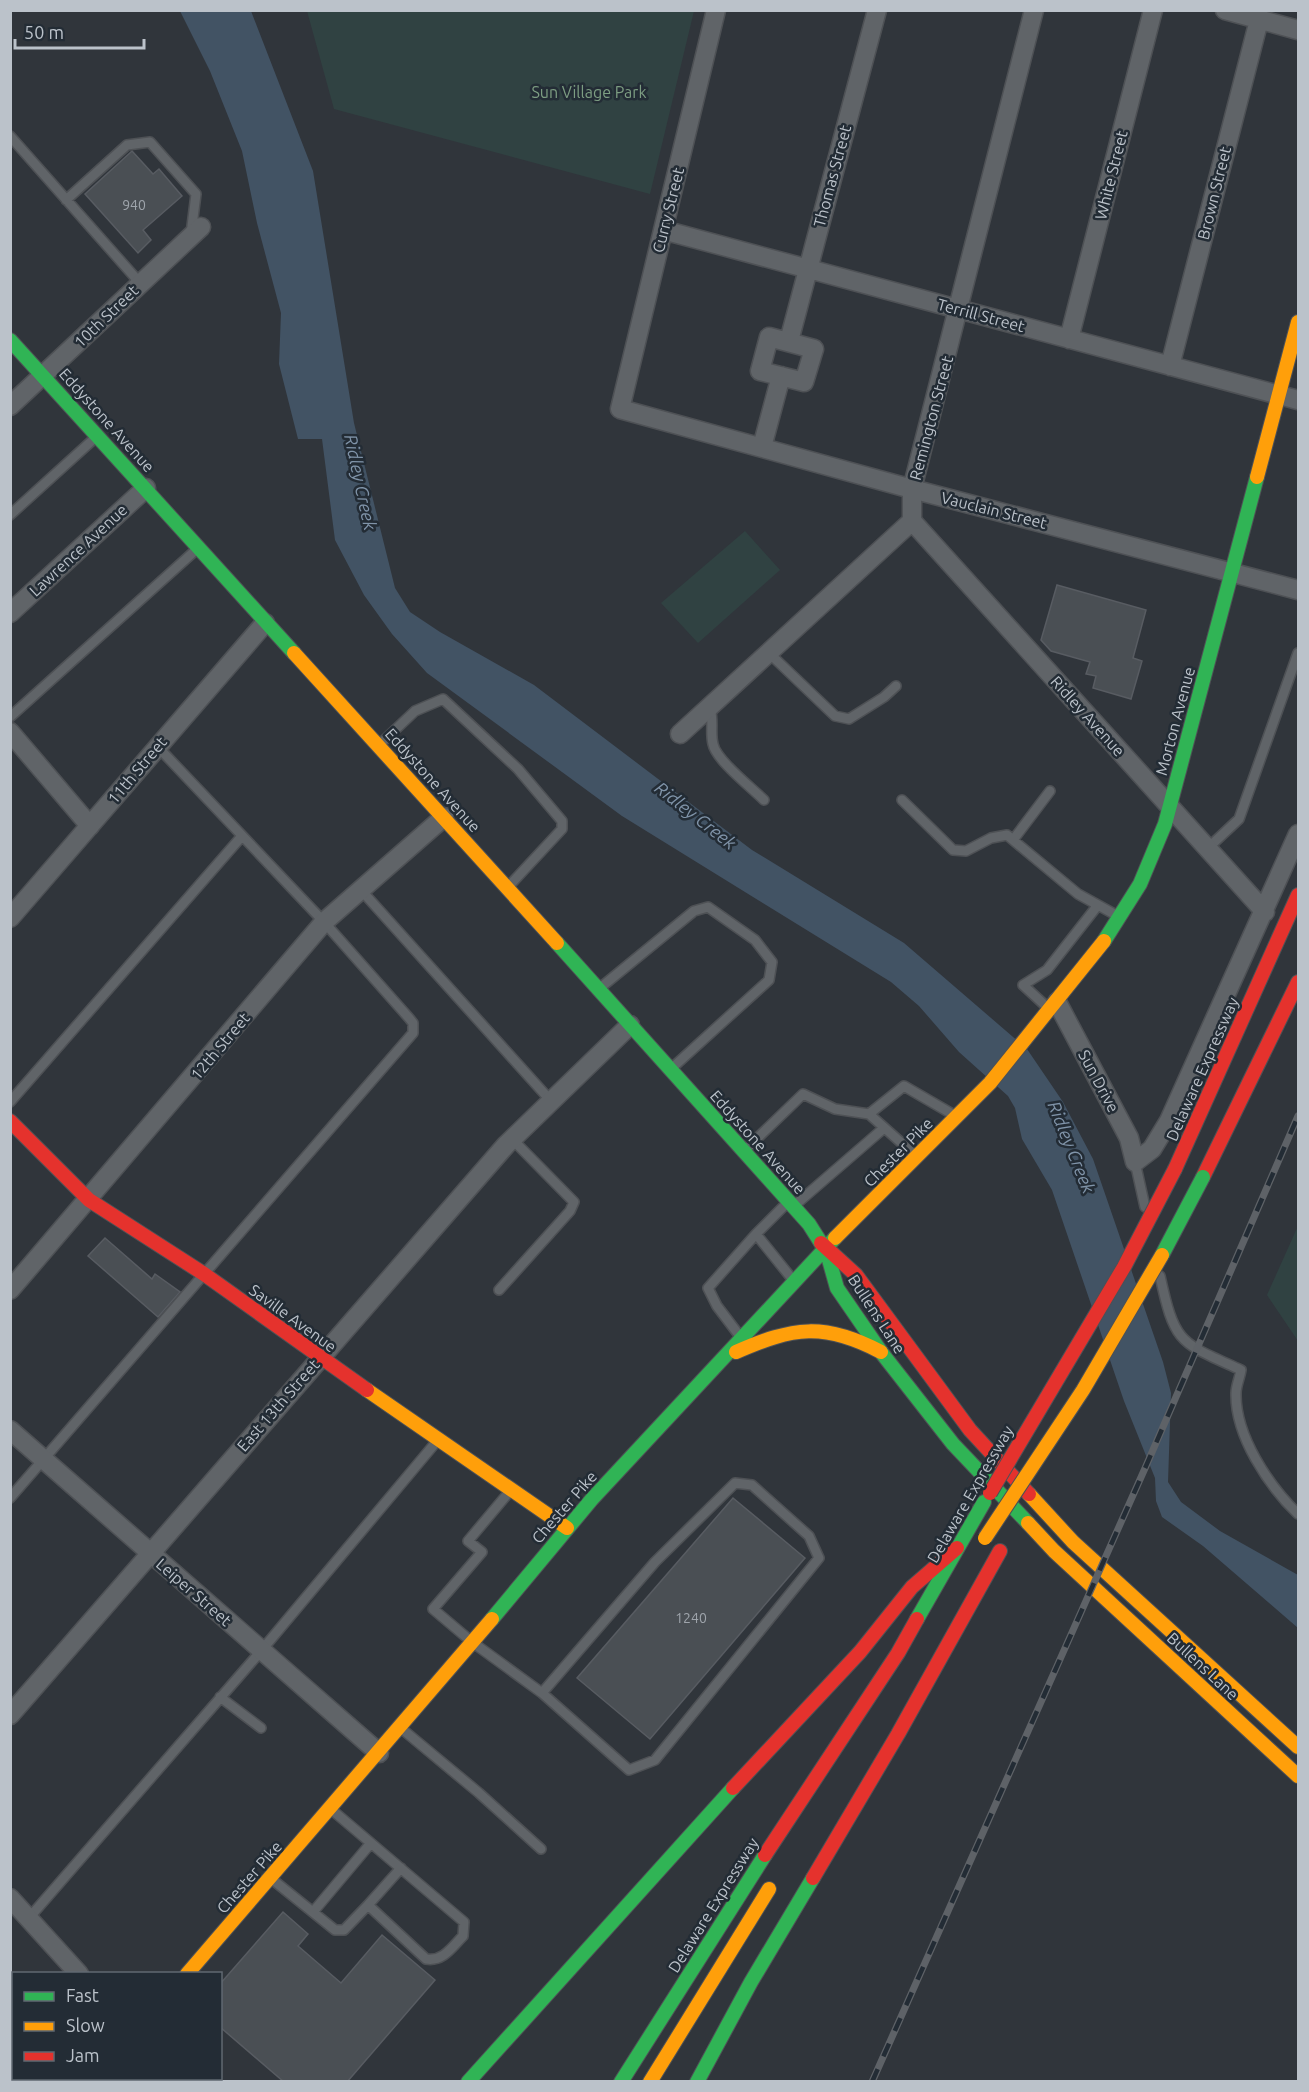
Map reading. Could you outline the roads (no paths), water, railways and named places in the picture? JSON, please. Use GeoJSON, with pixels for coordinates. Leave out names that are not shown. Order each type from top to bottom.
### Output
{"type":"FeatureCollection","features":[{"type":"Feature","properties":{"kind":"main road","name":"Morton Avenue"},"geometry":{"type":"LineString","coordinates":[[990,1083],[1054,1006],[1121,918],[1151,860],[1170,806],[1299,322]]}},
{"type":"Feature","properties":{"kind":"main road","name":"Eddystone Avenue"},"geometry":{"type":"LineString","coordinates":[[10,340],[146,488],[265,623],[380,745],[791,1204],[825,1248]]}},
{"type":"Feature","properties":{"kind":"main road","name":"Delaware Expressway"},"geometry":{"type":"LineString","coordinates":[[621,2082],[807,1788],[898,1653],[969,1527],[1124,1267],[1175,1168],[1299,895]]}},
{"type":"Feature","properties":{"kind":"main road"},"geometry":{"type":"LineString","coordinates":[[982,1543],[1083,1390],[1151,1275],[1203,1177],[1299,982]]}},
{"type":"Feature","properties":{"kind":"main road","name":"Chester Pike"},"geometry":{"type":"LineString","coordinates":[[189,1972],[379,1753],[567,1528],[825,1248],[990,1083]]}},
{"type":"Feature","properties":{"kind":"main road","name":"Saville Avenue"},"geometry":{"type":"LineString","coordinates":[[10,1121],[89,1200],[204,1274],[319,1357],[567,1528]]}},
{"type":"Feature","properties":{"kind":"main road","name":"Bullens Lane"},"geometry":{"type":"LineString","coordinates":[[825,1248],[837,1288],[881,1352],[953,1444],[1054,1551],[1299,1776]]}},
{"type":"Feature","properties":{"kind":"main road","name":"Bullens Lane"},"geometry":{"type":"LineString","coordinates":[[825,1248],[856,1275],[894,1331],[970,1430],[1073,1542],[1299,1747]]}},
{"type":"Feature","properties":{"kind":"main road"},"geometry":{"type":"LineString","coordinates":[[723,1358],[782,1333],[809,1328],[847,1334],[881,1352]]}},
{"type":"Feature","properties":{"kind":"main road"},"geometry":{"type":"LineString","coordinates":[[697,2082],[751,1982],[898,1734],[1005,1541],[1083,1390]]}},
{"type":"Feature","properties":{"kind":"main road"},"geometry":{"type":"LineString","coordinates":[[468,2082],[730,1791],[853,1659],[912,1587],[957,1548]]}},
{"type":"Feature","properties":{"kind":"main road"},"geometry":{"type":"LineString","coordinates":[[650,2082],[778,1875]]}},
{"type":"Feature","properties":{"kind":"street","name":"Curry Street"},"geometry":{"type":"LineString","coordinates":[[620,409],[716,10]]}},
{"type":"Feature","properties":{"kind":"street","name":"Thomas Street"},"geometry":{"type":"LineString","coordinates":[[789,341],[877,10]]}},
{"type":"Feature","properties":{"kind":"street","name":"Remington Street"},"geometry":{"type":"LineString","coordinates":[[912,520],[912,489],[1034,10]]}},
{"type":"Feature","properties":{"kind":"street","name":"White Street"},"geometry":{"type":"LineString","coordinates":[[1069,339],[1153,10]]}},
{"type":"Feature","properties":{"kind":"street"},"geometry":{"type":"LineString","coordinates":[[1225,10],[1299,30]]}},
{"type":"Feature","properties":{"kind":"street","name":"Brown Street"},"geometry":{"type":"LineString","coordinates":[[1170,366],[1259,20]]}},
{"type":"Feature","properties":{"kind":"street","name":"Terrill Street"},"geometry":{"type":"LineString","coordinates":[[663,230],[1299,400]]}},
{"type":"Feature","properties":{"kind":"street","name":"10th Street"},"geometry":{"type":"LineString","coordinates":[[10,406],[196,232]]}},
{"type":"Feature","properties":{"kind":"street"},"geometry":{"type":"LineString","coordinates":[[769,337],[814,349],[804,382],[782,376],[760,371],[769,337]]}},
{"type":"Feature","properties":{"kind":"street"},"geometry":{"type":"LineString","coordinates":[[762,447],[782,376]]}},
{"type":"Feature","properties":{"kind":"street","name":"Vauclain Street"},"geometry":{"type":"LineString","coordinates":[[620,409],[912,489],[1299,590]]}},
{"type":"Feature","properties":{"kind":"street","name":"Lawrence Avenue"},"geometry":{"type":"LineString","coordinates":[[10,613],[146,488]]}},
{"type":"Feature","properties":{"kind":"street"},"geometry":{"type":"LineString","coordinates":[[680,734],[912,520]]}},
{"type":"Feature","properties":{"kind":"street","name":"Ridley Avenue"},"geometry":{"type":"LineString","coordinates":[[912,520],[1265,912]]}},
{"type":"Feature","properties":{"kind":"street","name":"11th Street"},"geometry":{"type":"LineString","coordinates":[[10,918],[265,623]]}},
{"type":"Feature","properties":{"kind":"street"},"geometry":{"type":"LineString","coordinates":[[10,732],[90,826]]}},
{"type":"Feature","properties":{"kind":"street","name":"12th Street"},"geometry":{"type":"LineString","coordinates":[[10,1290],[324,922],[444,817]]}},
{"type":"Feature","properties":{"kind":"street"},"geometry":{"type":"LineString","coordinates":[[1135,1162],[1152,1149],[1169,1121],[1299,834]]}},
{"type":"Feature","properties":{"kind":"street","name":"Sun Drive"},"geometry":{"type":"LineString","coordinates":[[1054,1006],[1129,1138],[1135,1162]]}},
{"type":"Feature","properties":{"kind":"street","name":"East 13th Street"},"geometry":{"type":"LineString","coordinates":[[10,1715],[319,1357],[512,1139],[630,1025]]}},
{"type":"Feature","properties":{"kind":"street","name":"Leiper Street"},"geometry":{"type":"LineString","coordinates":[[10,1431],[45,1459],[149,1553],[379,1753]]}},
{"type":"Feature","properties":{"kind":"street"},"geometry":{"type":"LineString","coordinates":[[10,1898],[77,1972]]}},
{"type":"Feature","properties":{"kind":"lane"},"geometry":{"type":"LineString","coordinates":[[10,136],[140,283]]}},
{"type":"Feature","properties":{"kind":"lane"},"geometry":{"type":"LineString","coordinates":[[66,200],[127,145],[150,142],[196,194],[196,232]]}},
{"type":"Feature","properties":{"kind":"lane"},"geometry":{"type":"LineString","coordinates":[[10,515],[98,435]]}},
{"type":"Feature","properties":{"kind":"lane"},"geometry":{"type":"LineString","coordinates":[[10,717],[199,547]]}},
{"type":"Feature","properties":{"kind":"lane"},"geometry":{"type":"LineString","coordinates":[[769,653],[835,716],[849,719],[884,697],[896,686]]}},
{"type":"Feature","properties":{"kind":"lane"},"geometry":{"type":"LineString","coordinates":[[1208,848],[1239,819],[1299,653]]}},
{"type":"Feature","properties":{"kind":"lane"},"geometry":{"type":"LineString","coordinates":[[380,745],[415,711],[443,699],[518,769],[562,820],[562,829],[508,888]]}},
{"type":"Feature","properties":{"kind":"lane"},"geometry":{"type":"LineString","coordinates":[[710,706],[714,728],[713,746],[718,755],[764,800]]}},
{"type":"Feature","properties":{"kind":"lane"},"geometry":{"type":"LineString","coordinates":[[10,1498],[413,1033],[413,1023],[409,1018],[324,922],[157,747]]}},
{"type":"Feature","properties":{"kind":"lane"},"geometry":{"type":"LineString","coordinates":[[1013,840],[1050,791]]}},
{"type":"Feature","properties":{"kind":"lane"},"geometry":{"type":"LineString","coordinates":[[902,800],[953,850],[966,851],[991,838],[1007,835],[1078,894],[1121,918]]}},
{"type":"Feature","properties":{"kind":"lane"},"geometry":{"type":"LineString","coordinates":[[10,1102],[242,836]]}},
{"type":"Feature","properties":{"kind":"lane"},"geometry":{"type":"LineString","coordinates":[[361,890],[551,1101]]}},
{"type":"Feature","properties":{"kind":"lane"},"geometry":{"type":"LineString","coordinates":[[1054,1006],[1023,985],[1047,970],[1098,905]]}},
{"type":"Feature","properties":{"kind":"lane"},"geometry":{"type":"LineString","coordinates":[[598,989],[694,911],[708,908],[755,940],[772,962],[769,980],[670,1069]]}},
{"type":"Feature","properties":{"kind":"lane"},"geometry":{"type":"LineString","coordinates":[[869,1114],[903,1086],[957,1117]]}},
{"type":"Feature","properties":{"kind":"lane"},"geometry":{"type":"LineString","coordinates":[[744,1151],[803,1094],[835,1109],[869,1114],[917,1157]]}},
{"type":"Feature","properties":{"kind":"lane"},"geometry":{"type":"LineString","coordinates":[[741,1338],[717,1306],[708,1288],[756,1234],[884,1128]]}},
{"type":"Feature","properties":{"kind":"lane"},"geometry":{"type":"LineString","coordinates":[[499,1290],[570,1211],[574,1202],[512,1139]]}},
{"type":"Feature","properties":{"kind":"lane"},"geometry":{"type":"LineString","coordinates":[[1135,1162],[1150,1232]]}},
{"type":"Feature","properties":{"kind":"lane"},"geometry":{"type":"LineString","coordinates":[[756,1234],[794,1282]]}},
{"type":"Feature","properties":{"kind":"lane"},"geometry":{"type":"LineString","coordinates":[[1153,1243],[1165,1299],[1175,1329],[1180,1338],[1193,1348],[1241,1370],[1236,1392],[1238,1408],[1251,1446],[1263,1472],[1277,1493],[1299,1514]]}},
{"type":"Feature","properties":{"kind":"lane"},"geometry":{"type":"LineString","coordinates":[[29,1918],[261,1651],[438,1439]]}},
{"type":"Feature","properties":{"kind":"lane"},"geometry":{"type":"LineString","coordinates":[[512,1490],[468,1541],[482,1552],[433,1609],[472,1642],[542,1694],[630,1770],[655,1760],[819,1558],[808,1536],[752,1485],[735,1483],[655,1562],[542,1694]]}},
{"type":"Feature","properties":{"kind":"lane"},"geometry":{"type":"LineString","coordinates":[[220,1697],[261,1728]]}},
{"type":"Feature","properties":{"kind":"lane"},"geometry":{"type":"LineString","coordinates":[[400,1728],[541,1848]]}},
{"type":"Feature","properties":{"kind":"lane"},"geometry":{"type":"LineString","coordinates":[[331,1808],[464,1922],[464,1936],[442,1958],[426,1959],[368,1905]]}},
{"type":"Feature","properties":{"kind":"lane"},"geometry":{"type":"LineString","coordinates":[[313,1912],[371,1843]]}},
{"type":"Feature","properties":{"kind":"lane"},"geometry":{"type":"LineString","coordinates":[[271,1878],[335,1930],[344,1930],[401,1868]]}},
{"type":"Feature","properties":{"kind":"water","name":"Ridley Creek"},"geometry":{"type":"Polygon","coordinates":[[[180,11],[251,11],[313,171],[354,423],[395,588],[410,612],[440,632],[534,685],[752,850],[904,943],[1027,1049],[1063,1102],[1093,1159],[1163,1362],[1171,1393],[1168,1482],[1181,1502],[1220,1531],[1298,1575],[1298,1628],[1203,1546],[1162,1517],[1156,1501],[1155,1478],[1124,1401],[1052,1190],[1022,1139],[1015,1108],[1008,1096],[959,1052],[919,1006],[891,982],[622,816],[427,673],[392,634],[364,595],[335,540],[322,439],[298,439],[279,364],[281,313],[257,223],[242,151],[210,71],[180,11]]]}},
{"type":"Feature","properties":{"kind":"railway"},"geometry":{"type":"LineString","coordinates":[[872,2082],[1146,1466],[1298,1116]]}},
{"type":"Feature","properties":{"kind":"park label","name":"Sun Village Park"},"geometry":{"type":"Point","coordinates":[589,92]}}]}
